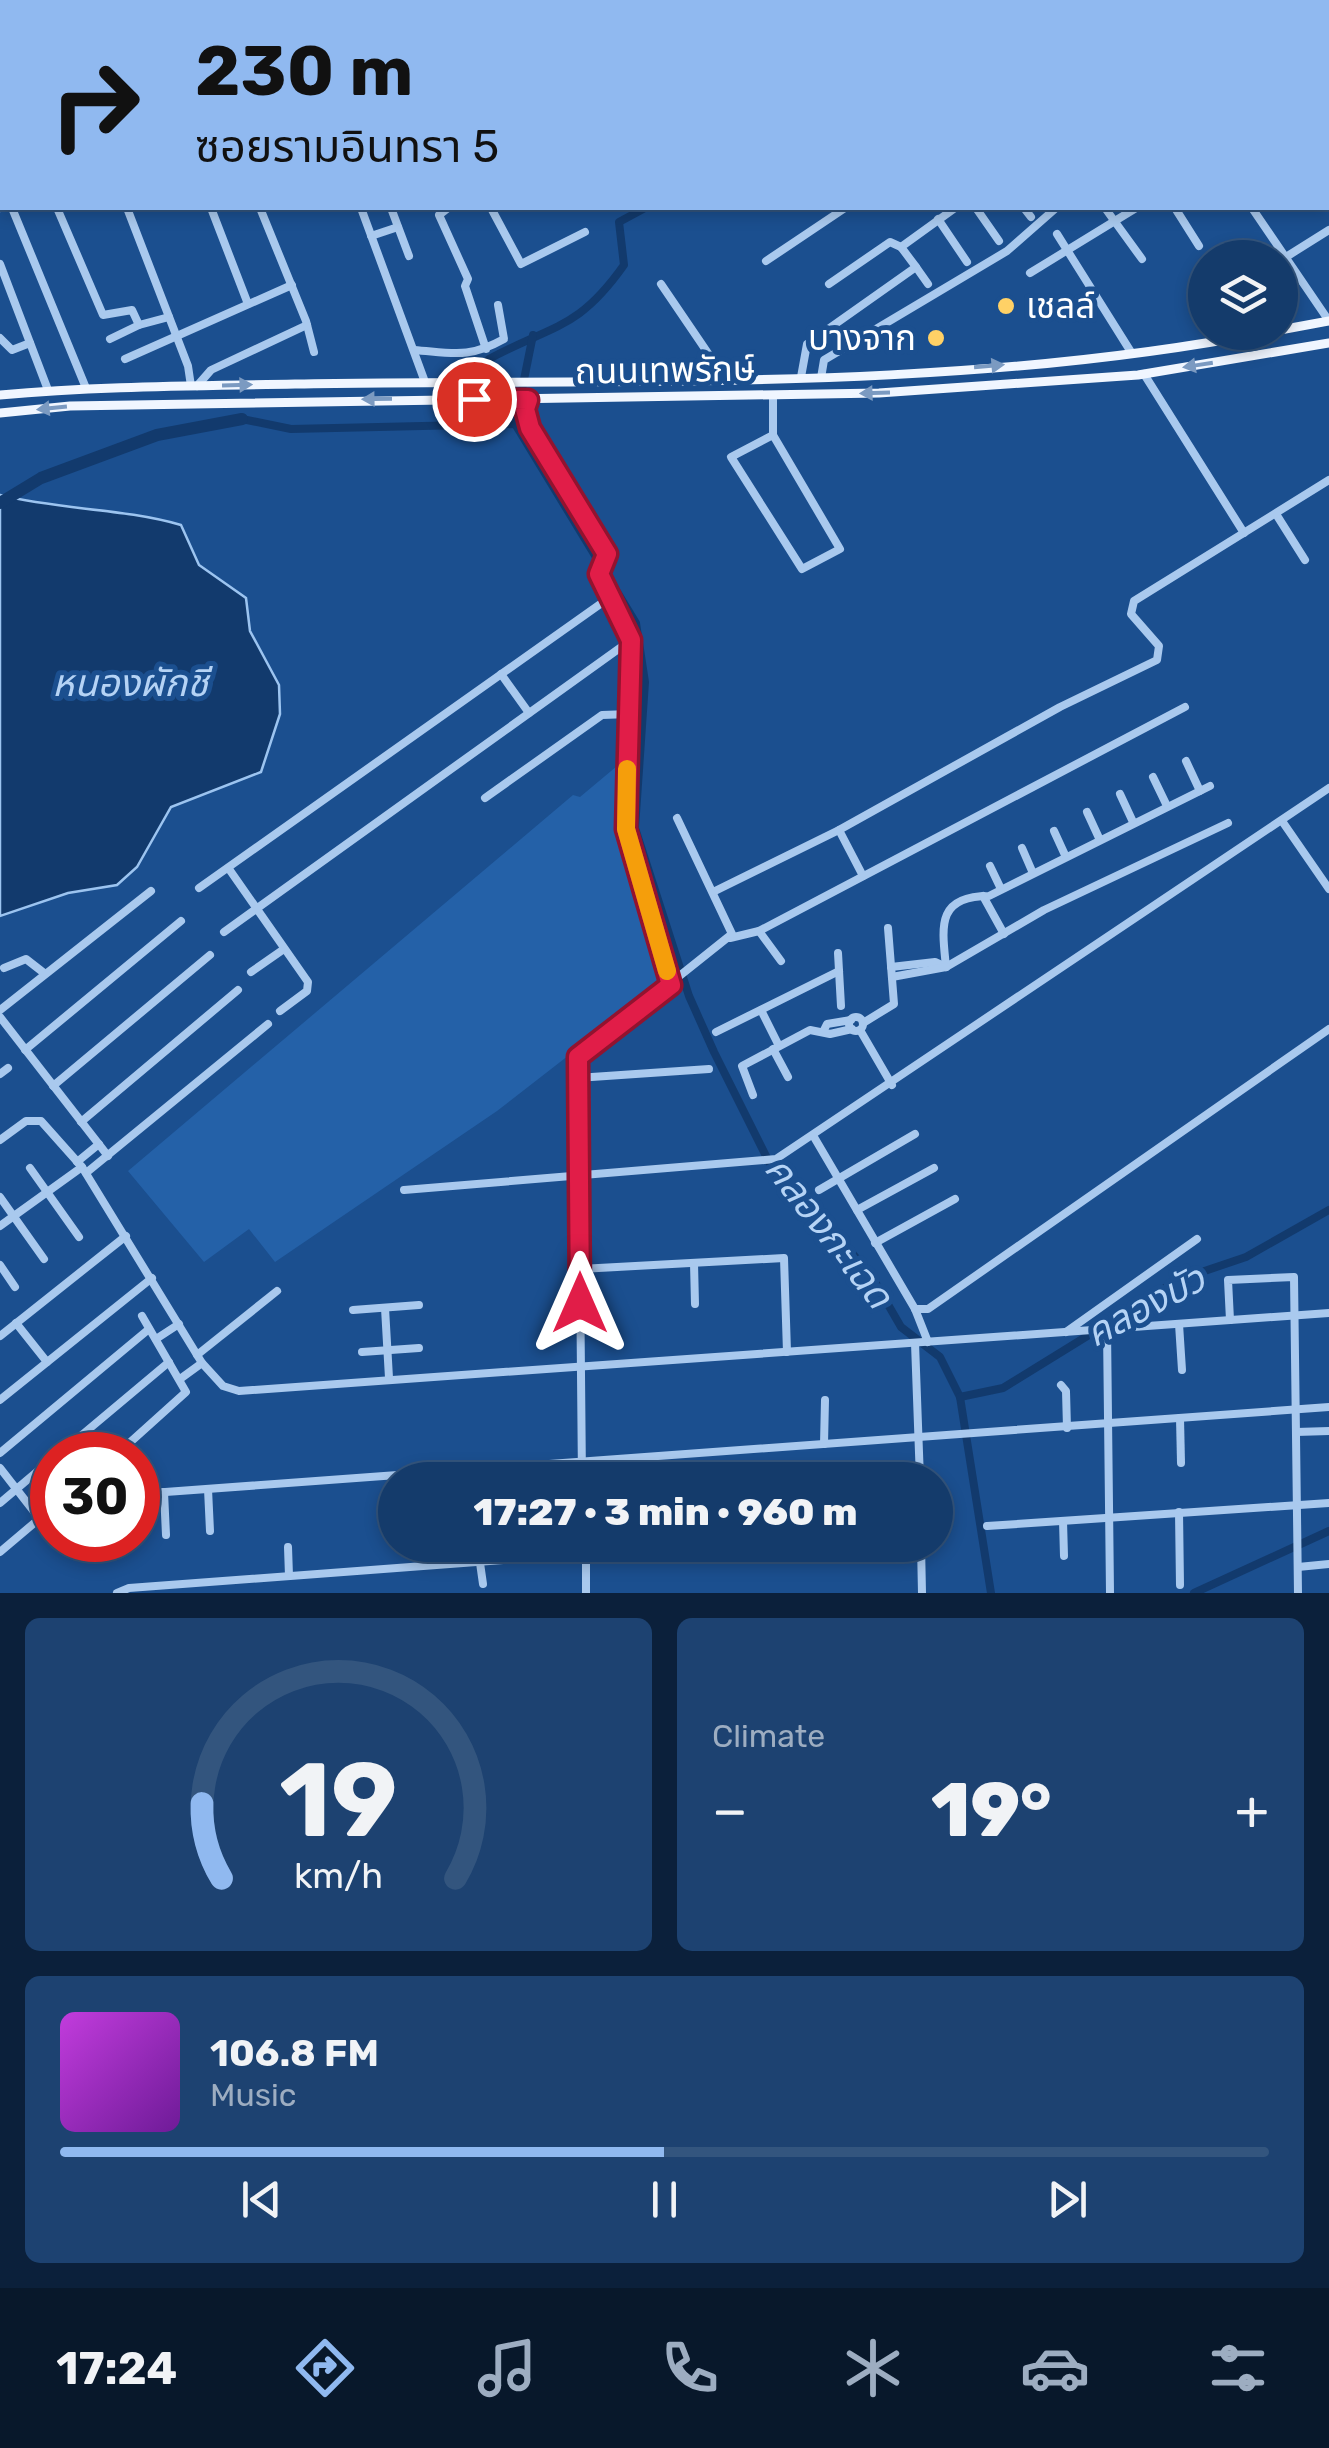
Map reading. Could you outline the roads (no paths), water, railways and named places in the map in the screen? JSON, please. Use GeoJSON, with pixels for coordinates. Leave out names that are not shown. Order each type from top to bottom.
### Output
{"type":"FeatureCollection","features":[{"type":"Feature","properties":{"kind":"main road"},"geometry":{"type":"LineString","coordinates":[[1298,327],[1329,321]]}},
{"type":"Feature","properties":{"kind":"main road","name":"ถนนเทพรักษ์"},"geometry":{"type":"LineString","coordinates":[[0,413],[70,406],[773,396],[1144,374],[1329,343]]}},
{"type":"Feature","properties":{"kind":"main road","name":"ถนนเทพรักษ์"},"geometry":{"type":"LineString","coordinates":[[0,395],[86,388],[877,377],[1188,344]]}},
{"type":"Feature","properties":{"kind":"street"},"geometry":{"type":"LineString","coordinates":[[13,210],[86,388]]}},
{"type":"Feature","properties":{"kind":"street"},"geometry":{"type":"LineString","coordinates":[[58,210],[102,316],[132,310],[139,326]]}},
{"type":"Feature","properties":{"kind":"street"},"geometry":{"type":"LineString","coordinates":[[128,210],[194,386],[211,370],[307,324]]}},
{"type":"Feature","properties":{"kind":"street"},"geometry":{"type":"LineString","coordinates":[[212,210],[248,304]]}},
{"type":"Feature","properties":{"kind":"street"},"geometry":{"type":"LineString","coordinates":[[261,210],[307,324],[314,352]]}},
{"type":"Feature","properties":{"kind":"street"},"geometry":{"type":"LineString","coordinates":[[363,210],[425,382]]}},
{"type":"Feature","properties":{"kind":"street"},"geometry":{"type":"LineString","coordinates":[[392,210],[409,256]]}},
{"type":"Feature","properties":{"kind":"street"},"geometry":{"type":"LineString","coordinates":[[445,210],[439,214],[468,279],[465,286],[486,349]]}},
{"type":"Feature","properties":{"kind":"street"},"geometry":{"type":"LineString","coordinates":[[492,210],[521,264],[585,232]]}},
{"type":"Feature","properties":{"kind":"street"},"geometry":{"type":"LineString","coordinates":[[766,261],[842,210]]}},
{"type":"Feature","properties":{"kind":"street"},"geometry":{"type":"LineString","coordinates":[[901,247],[951,210]]}},
{"type":"Feature","properties":{"kind":"street"},"geometry":{"type":"LineString","coordinates":[[977,210],[999,241]]}},
{"type":"Feature","properties":{"kind":"street"},"geometry":{"type":"LineString","coordinates":[[1026,210],[1031,217]]}},
{"type":"Feature","properties":{"kind":"street"},"geometry":{"type":"LineString","coordinates":[[821,378],[824,360],[1007,250],[1054,210]]}},
{"type":"Feature","properties":{"kind":"street"},"geometry":{"type":"LineString","coordinates":[[1107,210],[1142,259]]}},
{"type":"Feature","properties":{"kind":"street"},"geometry":{"type":"LineString","coordinates":[[1030,273],[1133,210]]}},
{"type":"Feature","properties":{"kind":"street"},"geometry":{"type":"LineString","coordinates":[[1176,210],[1196,240]]}},
{"type":"Feature","properties":{"kind":"street"},"geometry":{"type":"LineString","coordinates":[[1253,210],[1274,240]]}},
{"type":"Feature","properties":{"kind":"street"},"geometry":{"type":"LineString","coordinates":[[938,219],[966,262]]}},
{"type":"Feature","properties":{"kind":"street"},"geometry":{"type":"LineString","coordinates":[[372,236],[398,226]]}},
{"type":"Feature","properties":{"kind":"street"},"geometry":{"type":"LineString","coordinates":[[1298,249],[1329,230]]}},
{"type":"Feature","properties":{"kind":"street"},"geometry":{"type":"LineString","coordinates":[[1057,234],[1132,352]]}},
{"type":"Feature","properties":{"kind":"street"},"geometry":{"type":"LineString","coordinates":[[829,284],[890,242],[901,247],[928,284]]}},
{"type":"Feature","properties":{"kind":"street"},"geometry":{"type":"LineString","coordinates":[[0,264],[48,390]]}},
{"type":"Feature","properties":{"kind":"street"},"geometry":{"type":"LineString","coordinates":[[801,377],[808,344],[916,267]]}},
{"type":"Feature","properties":{"kind":"street"},"geometry":{"type":"LineString","coordinates":[[1298,275],[1329,321]]}},
{"type":"Feature","properties":{"kind":"street"},"geometry":{"type":"LineString","coordinates":[[661,284],[716,365],[717,379]]}},
{"type":"Feature","properties":{"kind":"street"},"geometry":{"type":"LineString","coordinates":[[125,360],[292,285]]}},
{"type":"Feature","properties":{"kind":"street"},"geometry":{"type":"LineString","coordinates":[[414,350],[466,356],[486,349],[504,339],[498,305]]}},
{"type":"Feature","properties":{"kind":"street"},"geometry":{"type":"LineString","coordinates":[[110,339],[169,317]]}},
{"type":"Feature","properties":{"kind":"street"},"geometry":{"type":"LineString","coordinates":[[0,338],[12,350],[30,343]]}},
{"type":"Feature","properties":{"kind":"street"},"geometry":{"type":"LineString","coordinates":[[1144,374],[1244,533]]}},
{"type":"Feature","properties":{"kind":"street"},"geometry":{"type":"LineString","coordinates":[[773,396],[773,435],[840,549],[802,569],[732,457],[773,435]]}},
{"type":"Feature","properties":{"kind":"street"},"geometry":{"type":"LineString","coordinates":[[526,400],[530,428],[604,548],[600,568],[631,640],[626,829],[671,985]]}},
{"type":"Feature","properties":{"kind":"street"},"geometry":{"type":"LineString","coordinates":[[716,891],[840,830],[1060,707],[1156,660],[1160,646],[1131,614],[1131,606],[1329,480]]}},
{"type":"Feature","properties":{"kind":"street"},"geometry":{"type":"LineString","coordinates":[[1276,514],[1305,560]]}},
{"type":"Feature","properties":{"kind":"street"},"geometry":{"type":"LineString","coordinates":[[199,888],[606,600]]}},
{"type":"Feature","properties":{"kind":"street"},"geometry":{"type":"LineString","coordinates":[[224,932],[631,640]]}},
{"type":"Feature","properties":{"kind":"street"},"geometry":{"type":"LineString","coordinates":[[615,652],[632,651]]}},
{"type":"Feature","properties":{"kind":"street"},"geometry":{"type":"LineString","coordinates":[[501,674],[529,712]]}},
{"type":"Feature","properties":{"kind":"street"},"geometry":{"type":"LineString","coordinates":[[1185,707],[759,931],[730,938],[578,1057],[582,1462],[1329,1407]]}},
{"type":"Feature","properties":{"kind":"street"},"geometry":{"type":"LineString","coordinates":[[485,798],[602,715],[630,714]]}},
{"type":"Feature","properties":{"kind":"street"},"geometry":{"type":"LineString","coordinates":[[1186,762],[1200,791]]}},
{"type":"Feature","properties":{"kind":"street"},"geometry":{"type":"LineString","coordinates":[[1153,776],[1167,806]]}},
{"type":"Feature","properties":{"kind":"street"},"geometry":{"type":"LineString","coordinates":[[946,967],[943,916],[972,896],[1001,889],[1210,786]]}},
{"type":"Feature","properties":{"kind":"street"},"geometry":{"type":"LineString","coordinates":[[404,1190],[776,1159],[1329,788]]}},
{"type":"Feature","properties":{"kind":"street"},"geometry":{"type":"LineString","coordinates":[[1120,794],[1133,822]]}},
{"type":"Feature","properties":{"kind":"street"},"geometry":{"type":"LineString","coordinates":[[1087,812],[1100,838]]}},
{"type":"Feature","properties":{"kind":"street"},"geometry":{"type":"LineString","coordinates":[[676,818],[716,891],[731,926],[730,938]]}},
{"type":"Feature","properties":{"kind":"street"},"geometry":{"type":"LineString","coordinates":[[1282,821],[1329,889]]}},
{"type":"Feature","properties":{"kind":"street"},"geometry":{"type":"LineString","coordinates":[[892,978],[946,967],[1087,889],[1228,823]]}},
{"type":"Feature","properties":{"kind":"street"},"geometry":{"type":"LineString","coordinates":[[840,830],[864,876]]}},
{"type":"Feature","properties":{"kind":"street"},"geometry":{"type":"LineString","coordinates":[[1054,830],[1066,855]]}},
{"type":"Feature","properties":{"kind":"street"},"geometry":{"type":"LineString","coordinates":[[1022,848],[1032,871]]}},
{"type":"Feature","properties":{"kind":"street"},"geometry":{"type":"LineString","coordinates":[[990,866],[1001,889]]}},
{"type":"Feature","properties":{"kind":"street"},"geometry":{"type":"LineString","coordinates":[[229,869],[309,986],[280,1011]]}},
{"type":"Feature","properties":{"kind":"street"},"geometry":{"type":"LineString","coordinates":[[108,1156],[0,1014],[44,973],[152,891]]}},
{"type":"Feature","properties":{"kind":"street"},"geometry":{"type":"LineString","coordinates":[[983,896],[1004,934]]}},
{"type":"Feature","properties":{"kind":"street"},"geometry":{"type":"LineString","coordinates":[[25,1050],[181,921]]}},
{"type":"Feature","properties":{"kind":"street"},"geometry":{"type":"LineString","coordinates":[[754,1095],[740,1067],[810,1030],[824,1030],[826,1024],[856,1026],[894,1004],[888,928]]}},
{"type":"Feature","properties":{"kind":"street"},"geometry":{"type":"LineString","coordinates":[[759,931],[781,962]]}},
{"type":"Feature","properties":{"kind":"street"},"geometry":{"type":"LineString","coordinates":[[251,972],[284,950]]}},
{"type":"Feature","properties":{"kind":"street"},"geometry":{"type":"LineString","coordinates":[[838,953],[841,1006]]}},
{"type":"Feature","properties":{"kind":"street"},"geometry":{"type":"LineString","coordinates":[[53,1086],[210,955]]}},
{"type":"Feature","properties":{"kind":"street"},"geometry":{"type":"LineString","coordinates":[[4,968],[30,960],[44,973]]}},
{"type":"Feature","properties":{"kind":"street"},"geometry":{"type":"LineString","coordinates":[[891,967],[935,962],[946,967]]}},
{"type":"Feature","properties":{"kind":"street"},"geometry":{"type":"LineString","coordinates":[[716,1032],[839,971]]}},
{"type":"Feature","properties":{"kind":"street"},"geometry":{"type":"LineString","coordinates":[[81,1122],[238,990]]}},
{"type":"Feature","properties":{"kind":"street"},"geometry":{"type":"LineString","coordinates":[[761,1010],[788,1077]]}},
{"type":"Feature","properties":{"kind":"street"},"geometry":{"type":"LineString","coordinates":[[0,1226],[82,1167],[108,1156],[268,1024]]}},
{"type":"Feature","properties":{"kind":"street"},"geometry":{"type":"LineString","coordinates":[[856,1026],[892,1084]]}},
{"type":"Feature","properties":{"kind":"street"},"geometry":{"type":"LineString","coordinates":[[915,1309],[928,1308],[1329,1030]]}},
{"type":"Feature","properties":{"kind":"street"},"geometry":{"type":"LineString","coordinates":[[577,1078],[709,1069]]}},
{"type":"Feature","properties":{"kind":"street"},"geometry":{"type":"LineString","coordinates":[[0,1140],[26,1121],[40,1121],[82,1167],[200,1359],[218,1383],[239,1390],[1329,1313]]}},
{"type":"Feature","properties":{"kind":"street"},"geometry":{"type":"LineString","coordinates":[[819,1190],[916,1134]]}},
{"type":"Feature","properties":{"kind":"street"},"geometry":{"type":"LineString","coordinates":[[814,1137],[915,1309],[928,1342]]}},
{"type":"Feature","properties":{"kind":"street"},"geometry":{"type":"LineString","coordinates":[[82,1167],[99,1144]]}},
{"type":"Feature","properties":{"kind":"street"},"geometry":{"type":"LineString","coordinates":[[30,1168],[79,1236]]}},
{"type":"Feature","properties":{"kind":"street"},"geometry":{"type":"LineString","coordinates":[[857,1210],[934,1168]]}},
{"type":"Feature","properties":{"kind":"street"},"geometry":{"type":"LineString","coordinates":[[0,1196],[44,1259]]}},
{"type":"Feature","properties":{"kind":"street"},"geometry":{"type":"LineString","coordinates":[[875,1243],[956,1199]]}},
{"type":"Feature","properties":{"kind":"street"},"geometry":{"type":"LineString","coordinates":[[0,1336],[126,1236]]}},
{"type":"Feature","properties":{"kind":"street"},"geometry":{"type":"LineString","coordinates":[[1071,1331],[1197,1239]]}},
{"type":"Feature","properties":{"kind":"street"},"geometry":{"type":"LineString","coordinates":[[580,1269],[784,1258],[786,1352]]}},
{"type":"Feature","properties":{"kind":"street"},"geometry":{"type":"LineString","coordinates":[[694,1263],[695,1304]]}},
{"type":"Feature","properties":{"kind":"street"},"geometry":{"type":"LineString","coordinates":[[0,1265],[15,1287]]}},
{"type":"Feature","properties":{"kind":"street"},"geometry":{"type":"LineString","coordinates":[[1230,1320],[1228,1280],[1294,1277],[1298,1593]]}},
{"type":"Feature","properties":{"kind":"street"},"geometry":{"type":"LineString","coordinates":[[0,1400],[152,1278]]}},
{"type":"Feature","properties":{"kind":"street"},"geometry":{"type":"LineString","coordinates":[[180,1379],[277,1291]]}},
{"type":"Feature","properties":{"kind":"street"},"geometry":{"type":"LineString","coordinates":[[353,1310],[419,1305]]}},
{"type":"Feature","properties":{"kind":"street"},"geometry":{"type":"LineString","coordinates":[[385,1308],[390,1378]]}},
{"type":"Feature","properties":{"kind":"street"},"geometry":{"type":"LineString","coordinates":[[142,1316],[186,1389],[182,1400],[144,1432]]}},
{"type":"Feature","properties":{"kind":"street"},"geometry":{"type":"LineString","coordinates":[[16,1323],[47,1362]]}},
{"type":"Feature","properties":{"kind":"street"},"geometry":{"type":"LineString","coordinates":[[156,1339],[178,1324]]}},
{"type":"Feature","properties":{"kind":"street"},"geometry":{"type":"LineString","coordinates":[[1179,1324],[1182,1370]]}},
{"type":"Feature","properties":{"kind":"street"},"geometry":{"type":"LineString","coordinates":[[0,1453],[150,1329]]}},
{"type":"Feature","properties":{"kind":"street"},"geometry":{"type":"LineString","coordinates":[[1104,1330],[1110,1593]]}},
{"type":"Feature","properties":{"kind":"street"},"geometry":{"type":"LineString","coordinates":[[915,1343],[920,1462]]}},
{"type":"Feature","properties":{"kind":"street"},"geometry":{"type":"LineString","coordinates":[[362,1352],[419,1348]]}},
{"type":"Feature","properties":{"kind":"street"},"geometry":{"type":"LineString","coordinates":[[85,1432],[169,1362]]}},
{"type":"Feature","properties":{"kind":"street"},"geometry":{"type":"LineString","coordinates":[[1061,1385],[1066,1391],[1067,1428]]}},
{"type":"Feature","properties":{"kind":"street"},"geometry":{"type":"LineString","coordinates":[[824,1444],[825,1400]]}},
{"type":"Feature","properties":{"kind":"street"},"geometry":{"type":"LineString","coordinates":[[1180,1418],[1182,1463]]}},
{"type":"Feature","properties":{"kind":"street"},"geometry":{"type":"LineString","coordinates":[[1296,1432],[1329,1431]]}},
{"type":"Feature","properties":{"kind":"street"},"geometry":{"type":"LineString","coordinates":[[0,1468],[30,1506]]}},
{"type":"Feature","properties":{"kind":"street"},"geometry":{"type":"LineString","coordinates":[[0,1504],[30,1478]]}},
{"type":"Feature","properties":{"kind":"street"},"geometry":{"type":"LineString","coordinates":[[160,1492],[378,1480]]}},
{"type":"Feature","properties":{"kind":"street"},"geometry":{"type":"LineString","coordinates":[[208,1489],[210,1531]]}},
{"type":"Feature","properties":{"kind":"street"},"geometry":{"type":"LineString","coordinates":[[164,1492],[166,1535]]}},
{"type":"Feature","properties":{"kind":"street"},"geometry":{"type":"LineString","coordinates":[[987,1526],[1329,1503]]}},
{"type":"Feature","properties":{"kind":"street"},"geometry":{"type":"LineString","coordinates":[[1179,1512],[1180,1584]]}},
{"type":"Feature","properties":{"kind":"street"},"geometry":{"type":"LineString","coordinates":[[1063,1520],[1064,1556]]}},
{"type":"Feature","properties":{"kind":"street"},"geometry":{"type":"LineString","coordinates":[[0,1552],[30,1526]]}},
{"type":"Feature","properties":{"kind":"street"},"geometry":{"type":"LineString","coordinates":[[288,1547],[289,1576]]}},
{"type":"Feature","properties":{"kind":"street"},"geometry":{"type":"LineString","coordinates":[[117,1593],[129,1588],[182,1589],[248,1579],[490,1562]]}},
{"type":"Feature","properties":{"kind":"street"},"geometry":{"type":"LineString","coordinates":[[586,1562],[586,1593]]}},
{"type":"Feature","properties":{"kind":"street"},"geometry":{"type":"LineString","coordinates":[[921,1562],[922,1593]]}},
{"type":"Feature","properties":{"kind":"street"},"geometry":{"type":"LineString","coordinates":[[480,1563],[484,1584]]}},
{"type":"Feature","properties":{"kind":"street"},"geometry":{"type":"LineString","coordinates":[[1298,1567],[1329,1564]]}},
{"type":"Feature","properties":{"kind":"street"},"geometry":{"type":"LineString","coordinates":[[248,1579],[250,1593]]}},
{"type":"Feature","properties":{"kind":"street"},"geometry":{"type":"LineString","coordinates":[[204,1583],[209,1593]]}},
{"type":"Feature","properties":{"kind":"water","name":"หนองผักชี"},"geometry":{"type":"Polygon","coordinates":[[[0,495],[181,525],[199,565],[246,598],[250,631],[279,685],[280,714],[261,772],[171,807],[137,867],[117,885],[68,893],[0,916],[0,495]]]}},
{"type":"Feature","properties":{"kind":"waterway"},"geometry":{"type":"LineString","coordinates":[[489,359],[564,323],[593,302],[624,265],[619,222],[641,210]]}},
{"type":"Feature","properties":{"kind":"waterway"},"geometry":{"type":"LineString","coordinates":[[242,419],[291,429],[515,424],[533,335]]}},
{"type":"Feature","properties":{"kind":"waterway"},"geometry":{"type":"LineString","coordinates":[[0,503],[41,478],[157,435],[242,419]]}},
{"type":"Feature","properties":{"kind":"waterway","name":"คลองกะเฉด"},"geometry":{"type":"LineString","coordinates":[[515,424],[636,623],[645,682],[635,828],[689,996],[778,1180],[817,1213],[871,1275],[901,1327],[940,1357],[960,1397],[991,1593]]}},
{"type":"Feature","properties":{"kind":"waterway","name":"คลองบัว"},"geometry":{"type":"LineString","coordinates":[[960,1397],[1003,1388],[1178,1280],[1246,1257],[1329,1210]]}},
{"type":"Feature","properties":{"kind":"waterway","name":"คลองกะเฉด"},"geometry":{"type":"LineString","coordinates":[[1194,1593],[1329,1531]]}},
{"type":"Feature","properties":{"kind":"place","name":"เชลล์"},"geometry":{"type":"Point","coordinates":[1006,306]}},
{"type":"Feature","properties":{"kind":"place","name":"บางจาก"},"geometry":{"type":"Point","coordinates":[936,338]}}]}
